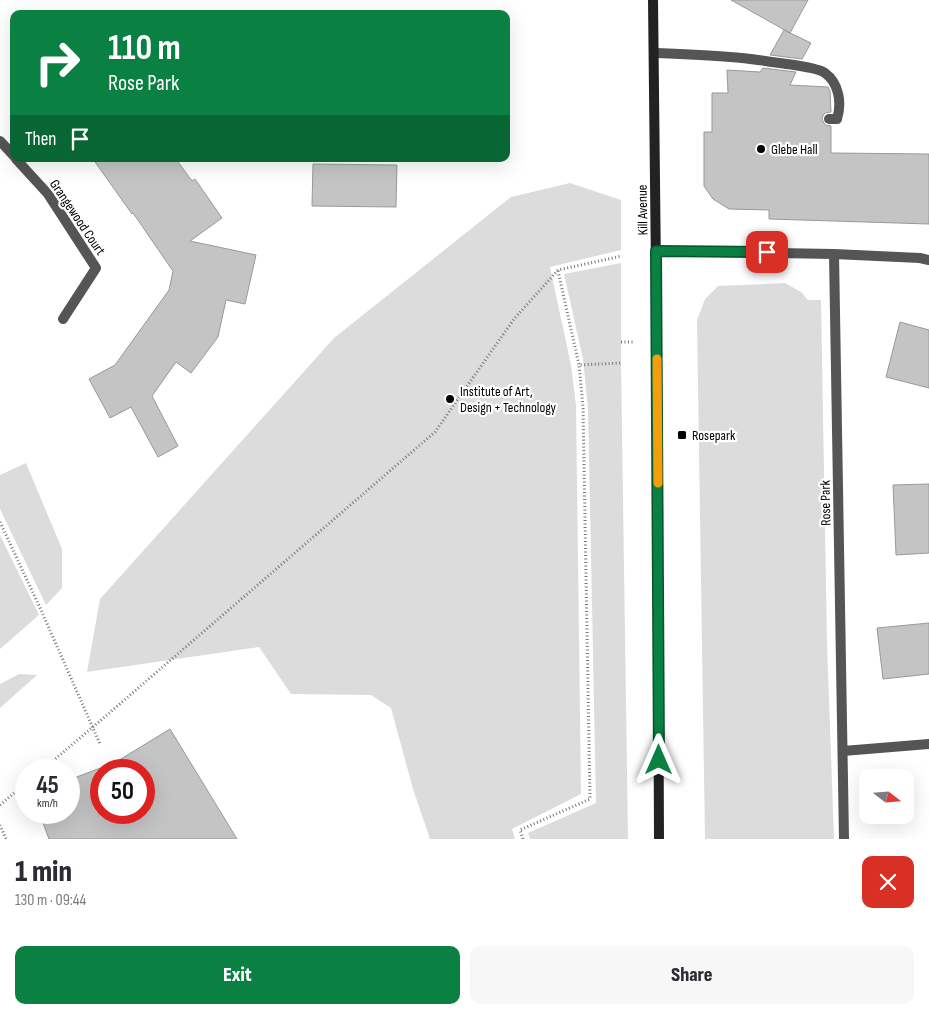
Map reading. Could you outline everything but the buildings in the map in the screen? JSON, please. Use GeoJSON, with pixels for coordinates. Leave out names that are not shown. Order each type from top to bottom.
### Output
{"type":"FeatureCollection","features":[{"type":"Feature","properties":{"kind":"main road","name":"Kill Avenue"},"geometry":{"type":"LineString","coordinates":[[653,0],[659,839]]}},
{"type":"Feature","properties":{"kind":"street"},"geometry":{"type":"LineString","coordinates":[[654,53],[730,57],[798,66],[822,72],[831,78],[839,99],[837,118],[829,119]]}},
{"type":"Feature","properties":{"kind":"street","name":"Grangewood Court"},"geometry":{"type":"LineString","coordinates":[[0,141],[10,152]]}},
{"type":"Feature","properties":{"kind":"street","name":"Grangewood Court"},"geometry":{"type":"LineString","coordinates":[[19,162],[48,194],[96,268],[63,318]]}},
{"type":"Feature","properties":{"kind":"street"},"geometry":{"type":"LineString","coordinates":[[656,251],[834,254],[929,260]]}},
{"type":"Feature","properties":{"kind":"street","name":"Rose Park"},"geometry":{"type":"LineString","coordinates":[[834,254],[844,751],[844,839]]}},
{"type":"Feature","properties":{"kind":"street"},"geometry":{"type":"LineString","coordinates":[[844,751],[929,744]]}},
{"type":"Feature","properties":{"kind":"path"},"geometry":{"type":"LineString","coordinates":[[55,759],[435,432],[514,319],[558,270],[622,256]]}},
{"type":"Feature","properties":{"kind":"path"},"geometry":{"type":"LineString","coordinates":[[523,839],[520,830],[590,799],[583,417],[579,365],[558,270]]}},
{"type":"Feature","properties":{"kind":"path"},"geometry":{"type":"LineString","coordinates":[[621,342],[633,342]]}},
{"type":"Feature","properties":{"kind":"path"},"geometry":{"type":"LineString","coordinates":[[579,365],[621,363]]}},
{"type":"Feature","properties":{"kind":"path"},"geometry":{"type":"LineString","coordinates":[[0,522],[100,744]]}},
{"type":"Feature","properties":{"kind":"path"},"geometry":{"type":"LineString","coordinates":[[0,805],[15,792]]}},
{"type":"Feature","properties":{"kind":"path"},"geometry":{"type":"LineString","coordinates":[[0,825],[6,839]]}},
{"type":"Feature","properties":{"kind":"shaded area"},"geometry":{"type":"Polygon","coordinates":[[[570,183],[621,200],[621,250],[550,267],[571,365],[576,405],[581,794],[512,829],[515,839],[430,839],[413,789],[391,708],[371,695],[291,694],[259,647],[87,672],[100,599],[334,338],[511,197],[570,183]]]}},
{"type":"Feature","properties":{"kind":"shaded area"},"geometry":{"type":"Polygon","coordinates":[[[621,263],[628,839],[530,839],[528,833],[596,803],[588,409],[583,359],[564,274],[621,263]]]}},
{"type":"Feature","properties":{"kind":"shaded area"},"geometry":{"type":"Polygon","coordinates":[[[785,283],[801,292],[808,300],[821,300],[827,643],[834,839],[705,839],[697,320],[705,299],[718,286],[785,283]]]}},
{"type":"Feature","properties":{"kind":"shaded area"},"geometry":{"type":"Polygon","coordinates":[[[26,463],[62,549],[62,588],[46,605],[0,509],[0,475],[26,463]]]}},
{"type":"Feature","properties":{"kind":"shaded area"},"geometry":{"type":"Polygon","coordinates":[[[0,535],[39,615],[0,649],[0,535]]]}},
{"type":"Feature","properties":{"kind":"shaded area"},"geometry":{"type":"Polygon","coordinates":[[[19,674],[37,675],[0,708],[0,684],[19,674]]]}},
{"type":"Feature","properties":{"kind":"slow traffic"},"geometry":{"type":"LineString","coordinates":[[657,359],[658,483]]}},
{"type":"Feature","properties":{"kind":"place","name":"Glebe Hall"},"geometry":{"type":"Point","coordinates":[761,149]}},
{"type":"Feature","properties":{"kind":"place","name":"Institute of Art, Design + Technology"},"geometry":{"type":"Point","coordinates":[450,399]}},
{"type":"Feature","properties":{"kind":"place","name":"Rosepark"},"geometry":{"type":"Point","coordinates":[682,435]}},
{"type":"Feature","properties":{"kind":"route"},"geometry":{"type":"LineString","coordinates":[[659,760],[656,251],[767,252]]}}]}
